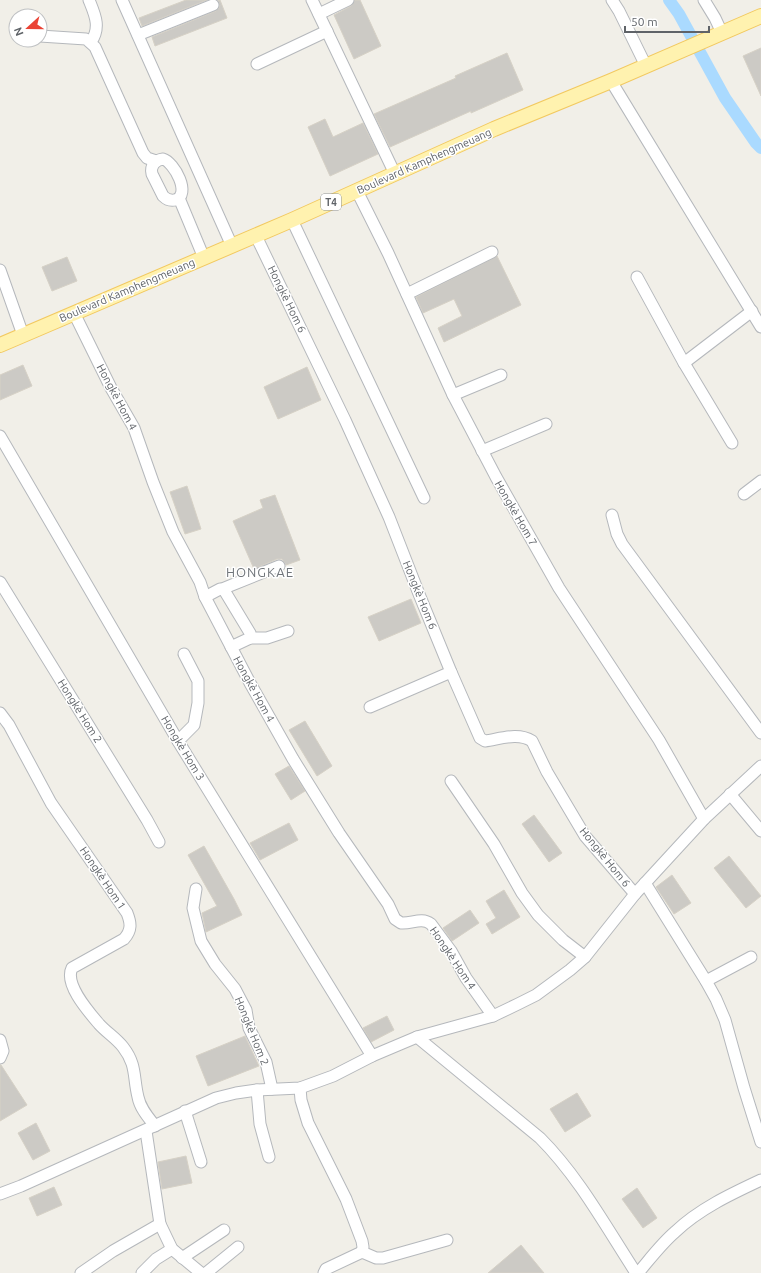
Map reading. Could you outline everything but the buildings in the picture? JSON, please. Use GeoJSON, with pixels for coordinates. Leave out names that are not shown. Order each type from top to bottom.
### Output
{"type":"FeatureCollection","features":[{"type":"Feature","properties":{"kind":"main road","name":"Boulevard Kamphengmeuang"},"geometry":{"type":"LineString","coordinates":[[0,345],[256,236],[494,129],[611,82],[761,16]]}},
{"type":"Feature","properties":{"kind":"street"},"geometry":{"type":"LineString","coordinates":[[89,0],[97,23],[97,28],[90,42]]}},
{"type":"Feature","properties":{"kind":"street"},"geometry":{"type":"LineString","coordinates":[[122,0],[232,246]]}},
{"type":"Feature","properties":{"kind":"street"},"geometry":{"type":"LineString","coordinates":[[312,0],[395,174]]}},
{"type":"Feature","properties":{"kind":"street"},"geometry":{"type":"LineString","coordinates":[[319,14],[348,0]]}},
{"type":"Feature","properties":{"kind":"street"},"geometry":{"type":"LineString","coordinates":[[612,0],[646,66]]}},
{"type":"Feature","properties":{"kind":"street"},"geometry":{"type":"LineString","coordinates":[[704,0],[715,18],[718,35]]}},
{"type":"Feature","properties":{"kind":"street"},"geometry":{"type":"LineString","coordinates":[[138,34],[213,5]]}},
{"type":"Feature","properties":{"kind":"street"},"geometry":{"type":"LineString","coordinates":[[257,64],[327,31]]}},
{"type":"Feature","properties":{"kind":"street"},"geometry":{"type":"LineString","coordinates":[[48,37],[86,39],[97,49],[143,153],[147,158],[156,161],[167,160],[172,165],[182,188],[179,198],[204,258]]}},
{"type":"Feature","properties":{"kind":"street"},"geometry":{"type":"LineString","coordinates":[[611,82],[761,327]]}},
{"type":"Feature","properties":{"kind":"street"},"geometry":{"type":"LineString","coordinates":[[156,161],[151,170],[163,196],[172,200],[179,198]]}},
{"type":"Feature","properties":{"kind":"street","name":"Hongkè Hom 7"},"geometry":{"type":"LineString","coordinates":[[357,190],[482,451],[559,588],[659,740],[704,819]]}},
{"type":"Feature","properties":{"kind":"street"},"geometry":{"type":"LineString","coordinates":[[292,220],[424,498]]}},
{"type":"Feature","properties":{"kind":"street","name":"Hongkè Hom 6"},"geometry":{"type":"LineString","coordinates":[[256,236],[345,420],[389,517],[451,672],[480,738],[485,741],[509,737],[521,737],[532,741],[547,772],[585,836],[635,894]]}},
{"type":"Feature","properties":{"kind":"street"},"geometry":{"type":"LineString","coordinates":[[407,294],[492,252]]}},
{"type":"Feature","properties":{"kind":"street"},"geometry":{"type":"LineString","coordinates":[[0,270],[23,335]]}},
{"type":"Feature","properties":{"kind":"street"},"geometry":{"type":"LineString","coordinates":[[637,277],[684,363],[732,444]]}},
{"type":"Feature","properties":{"kind":"street"},"geometry":{"type":"LineString","coordinates":[[684,363],[752,312]]}},
{"type":"Feature","properties":{"kind":"street","name":"Hongkè Hom 4"},"geometry":{"type":"LineString","coordinates":[[74,313],[111,388],[134,428],[173,532],[200,582],[205,597],[231,647],[293,759],[339,833],[388,904],[396,919],[401,923],[421,920],[427,921],[431,924],[451,951],[466,978],[492,1016]]}},
{"type":"Feature","properties":{"kind":"street"},"geometry":{"type":"LineString","coordinates":[[454,395],[501,375]]}},
{"type":"Feature","properties":{"kind":"street"},"geometry":{"type":"LineString","coordinates":[[482,451],[546,424]]}},
{"type":"Feature","properties":{"kind":"street","name":"Hongkè Hom 3"},"geometry":{"type":"LineString","coordinates":[[0,436],[178,741],[372,1056]]}},
{"type":"Feature","properties":{"kind":"street"},"geometry":{"type":"LineString","coordinates":[[744,494],[761,481]]}},
{"type":"Feature","properties":{"kind":"street"},"geometry":{"type":"LineString","coordinates":[[612,515],[617,534],[622,544],[761,733]]}},
{"type":"Feature","properties":{"kind":"street"},"geometry":{"type":"LineString","coordinates":[[205,597],[279,566]]}},
{"type":"Feature","properties":{"kind":"street","name":"Hongkè Hom 2"},"geometry":{"type":"LineString","coordinates":[[0,582],[147,820],[159,842]]}},
{"type":"Feature","properties":{"kind":"street"},"geometry":{"type":"LineString","coordinates":[[222,589],[250,633],[250,638]]}},
{"type":"Feature","properties":{"kind":"street"},"geometry":{"type":"LineString","coordinates":[[231,647],[250,638],[267,638],[288,631]]}},
{"type":"Feature","properties":{"kind":"street"},"geometry":{"type":"LineString","coordinates":[[178,741],[194,726],[198,704],[198,681],[184,654]]}},
{"type":"Feature","properties":{"kind":"street"},"geometry":{"type":"LineString","coordinates":[[370,706],[451,672]]}},
{"type":"Feature","properties":{"kind":"street","name":"Hongkè Hom 1"},"geometry":{"type":"LineString","coordinates":[[0,713],[9,725],[52,803],[127,913],[130,921],[128,934],[124,939],[72,968],[70,972],[70,982],[76,994],[99,1024],[123,1047],[132,1062],[136,1075],[138,1097],[150,1128]]}},
{"type":"Feature","properties":{"kind":"street"},"geometry":{"type":"LineString","coordinates":[[0,1194],[21,1186],[216,1098],[257,1090],[300,1088],[333,1076],[372,1056],[417,1037],[492,1016],[536,994],[570,970],[585,957],[645,883],[704,819],[761,766]]}},
{"type":"Feature","properties":{"kind":"street"},"geometry":{"type":"LineString","coordinates":[[451,781],[494,844],[522,893],[538,915],[563,940],[585,957]]}},
{"type":"Feature","properties":{"kind":"street"},"geometry":{"type":"LineString","coordinates":[[730,794],[761,831]]}},
{"type":"Feature","properties":{"kind":"street"},"geometry":{"type":"LineString","coordinates":[[645,883],[706,980],[725,1020],[761,1142]]}},
{"type":"Feature","properties":{"kind":"street","name":"Hongkè Hom 2"},"geometry":{"type":"LineString","coordinates":[[196,889],[193,908],[201,941],[215,964],[235,989],[246,1010],[249,1028],[266,1062],[272,1089]]}},
{"type":"Feature","properties":{"kind":"street"},"geometry":{"type":"LineString","coordinates":[[706,980],[751,958]]}},
{"type":"Feature","properties":{"kind":"street"},"geometry":{"type":"LineString","coordinates":[[417,1037],[540,1138],[556,1154],[637,1273],[675,1231],[715,1204],[761,1180]]}},
{"type":"Feature","properties":{"kind":"street"},"geometry":{"type":"LineString","coordinates":[[0,1040],[3,1051],[0,1058]]}},
{"type":"Feature","properties":{"kind":"street"},"geometry":{"type":"LineString","coordinates":[[300,1088],[304,1112],[308,1123],[346,1199],[362,1241],[362,1252]]}},
{"type":"Feature","properties":{"kind":"street"},"geometry":{"type":"LineString","coordinates":[[257,1090],[260,1124],[269,1157]]}},
{"type":"Feature","properties":{"kind":"street"},"geometry":{"type":"LineString","coordinates":[[185,1111],[200,1162]]}},
{"type":"Feature","properties":{"kind":"street"},"geometry":{"type":"LineString","coordinates":[[150,1128],[160,1224],[172,1249],[201,1273]]}},
{"type":"Feature","properties":{"kind":"street"},"geometry":{"type":"LineString","coordinates":[[81,1273],[113,1251],[160,1224]]}},
{"type":"Feature","properties":{"kind":"street"},"geometry":{"type":"LineString","coordinates":[[182,1258],[224,1230]]}},
{"type":"Feature","properties":{"kind":"street"},"geometry":{"type":"LineString","coordinates":[[324,1273],[326,1269],[362,1252],[376,1258],[383,1258],[447,1240]]}},
{"type":"Feature","properties":{"kind":"street"},"geometry":{"type":"LineString","coordinates":[[206,1273],[238,1247]]}},
{"type":"Feature","properties":{"kind":"street"},"geometry":{"type":"LineString","coordinates":[[142,1273],[156,1259],[172,1249]]}},
{"type":"Feature","properties":{"kind":"waterway"},"geometry":{"type":"LineString","coordinates":[[669,0],[679,14],[725,98],[761,148]]}},
{"type":"Feature","properties":{"kind":"district","name":"HONGKAE"},"geometry":{"type":"Point","coordinates":[260,572]}}]}
